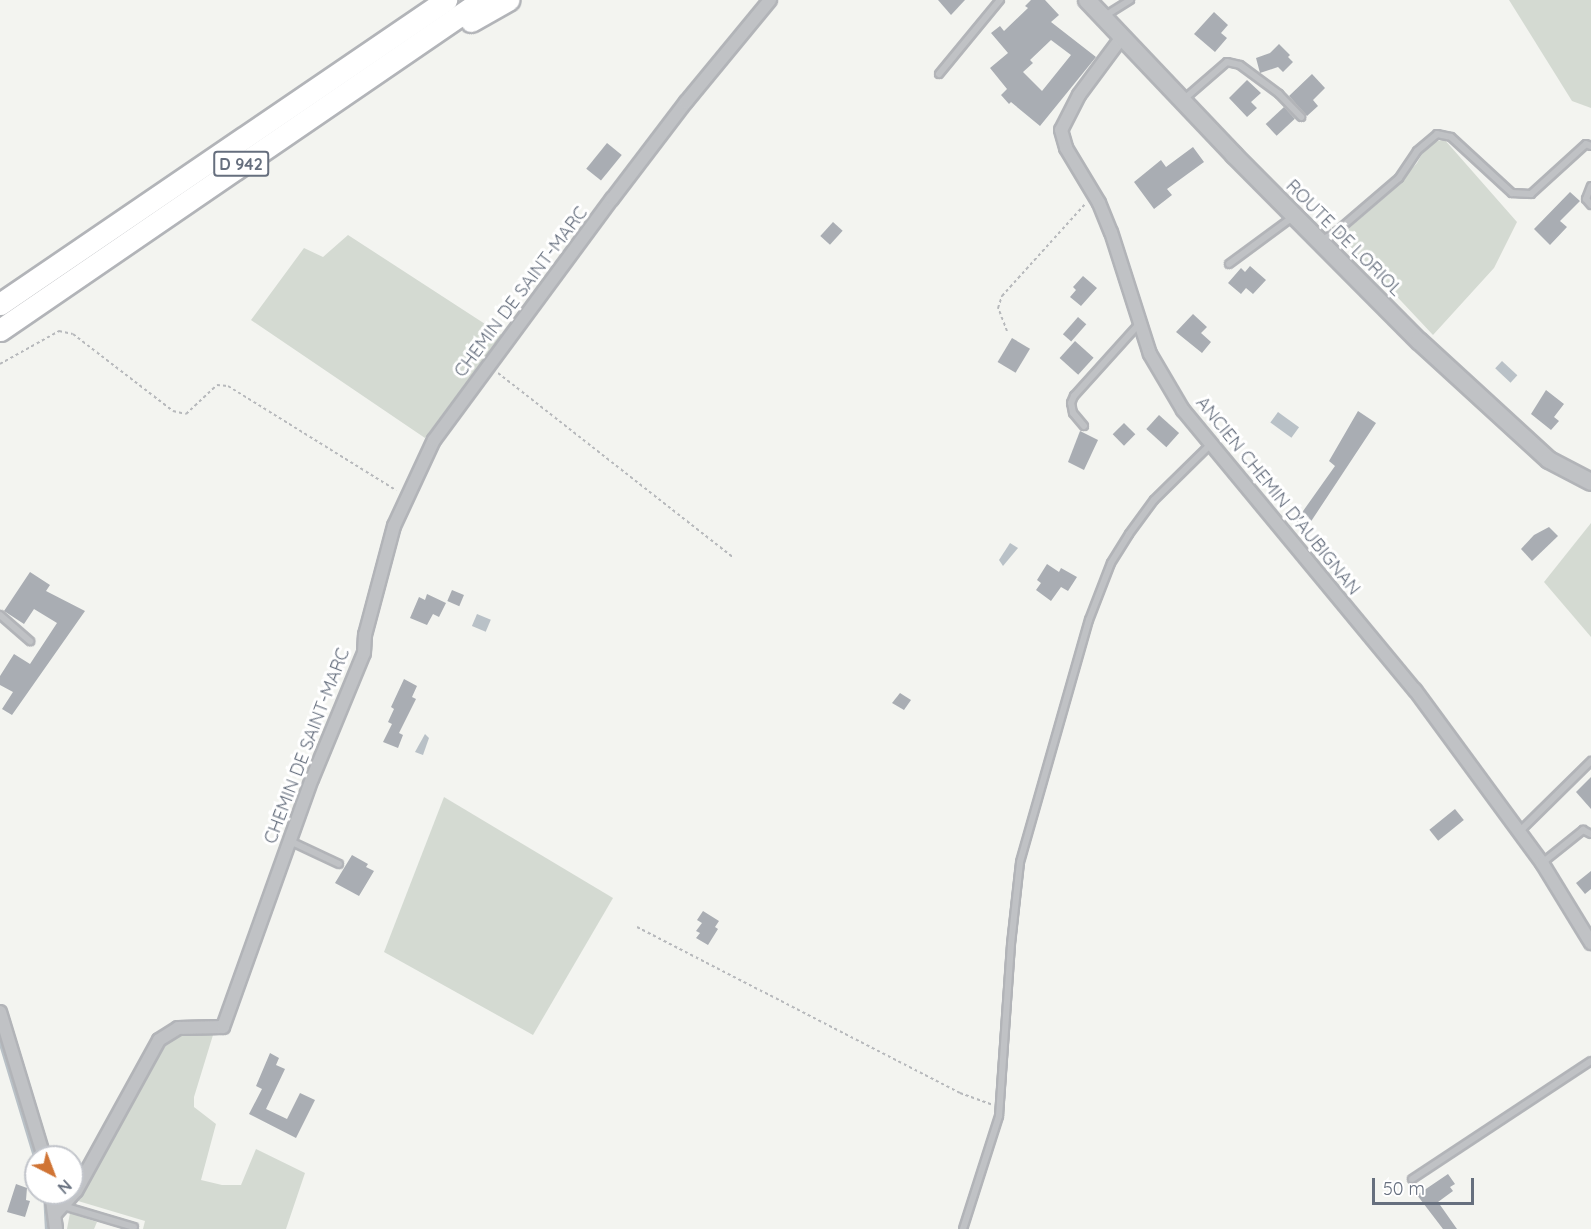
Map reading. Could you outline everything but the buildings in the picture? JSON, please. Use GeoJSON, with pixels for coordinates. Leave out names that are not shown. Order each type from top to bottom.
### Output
{"type":"FeatureCollection","features":[{"type":"Feature","properties":{"kind":"highway","name":"D 942"},"geometry":{"type":"LineString","coordinates":[[368,65],[437,0]]}},
{"type":"Feature","properties":{"kind":"highway","name":"D 942"},"geometry":{"type":"LineString","coordinates":[[0,330],[368,65],[446,0]]}},
{"type":"Feature","properties":{"kind":"highway","name":"D 942"},"geometry":{"type":"LineString","coordinates":[[0,304],[368,65],[482,0]]}},
{"type":"Feature","properties":{"kind":"highway","name":"D 942"},"geometry":{"type":"LineString","coordinates":[[368,65],[508,0]]}},
{"type":"Feature","properties":{"kind":"street","name":"CHEMIN DE SAINT-MARC"},"geometry":{"type":"LineString","coordinates":[[59,1210],[76,1191],[159,1040],[178,1028],[223,1027],[289,841],[364,653],[365,635],[391,537],[434,440],[686,102],[770,0]]}},
{"type":"Feature","properties":{"kind":"street","name":"ROUTE DE LORIOL"},"geometry":{"type":"LineString","coordinates":[[1087,0],[1182,101],[1419,341],[1549,460],[1591,482]]}},
{"type":"Feature","properties":{"kind":"street","name":"ANCIEN CHEMIN D'AUBIGNAN"},"geometry":{"type":"LineString","coordinates":[[1122,37],[1079,95],[1061,130],[1066,148],[1093,194],[1111,232],[1150,354],[1183,410],[1415,690],[1520,831],[1591,943]]}},
{"type":"Feature","properties":{"kind":"street"},"geometry":{"type":"LineString","coordinates":[[0,1012],[41,1145]]}},
{"type":"Feature","properties":{"kind":"street"},"geometry":{"type":"LineString","coordinates":[[56,1229],[59,1210],[57,1205]]}},
{"type":"Feature","properties":{"kind":"lane"},"geometry":{"type":"LineString","coordinates":[[939,74],[999,0]]}},
{"type":"Feature","properties":{"kind":"lane"},"geometry":{"type":"LineString","coordinates":[[1103,17],[1130,0]]}},
{"type":"Feature","properties":{"kind":"lane"},"geometry":{"type":"LineString","coordinates":[[1182,101],[1227,62],[1240,65],[1279,94],[1301,117]]}},
{"type":"Feature","properties":{"kind":"lane"},"geometry":{"type":"LineString","coordinates":[[1320,241],[1336,232],[1399,177],[1422,146],[1437,134],[1451,137],[1512,193],[1531,194],[1587,144],[1591,146]]}},
{"type":"Feature","properties":{"kind":"lane"},"geometry":{"type":"LineString","coordinates":[[1591,186],[1586,199],[1591,205]]}},
{"type":"Feature","properties":{"kind":"lane"},"geometry":{"type":"LineString","coordinates":[[1229,264],[1252,244],[1289,222],[1294,216]]}},
{"type":"Feature","properties":{"kind":"lane"},"geometry":{"type":"LineString","coordinates":[[1084,426],[1073,413],[1071,403],[1074,396],[1139,324]]}},
{"type":"Feature","properties":{"kind":"lane"},"geometry":{"type":"LineString","coordinates":[[963,1229],[987,1158],[1000,1104],[1011,944],[1020,862],[1089,620],[1101,584],[1129,534],[1154,500],[1212,444]]}},
{"type":"Feature","properties":{"kind":"lane"},"geometry":{"type":"LineString","coordinates":[[0,615],[30,641]]}},
{"type":"Feature","properties":{"kind":"lane"},"geometry":{"type":"LineString","coordinates":[[1520,831],[1591,761]]}},
{"type":"Feature","properties":{"kind":"lane"},"geometry":{"type":"LineString","coordinates":[[1542,863],[1583,830],[1591,834]]}},
{"type":"Feature","properties":{"kind":"lane"},"geometry":{"type":"LineString","coordinates":[[289,841],[339,864]]}},
{"type":"Feature","properties":{"kind":"lane"},"geometry":{"type":"LineString","coordinates":[[1412,1179],[1591,1061]]}},
{"type":"Feature","properties":{"kind":"lane"},"geometry":{"type":"LineString","coordinates":[[59,1210],[134,1227]]}},
{"type":"Feature","properties":{"kind":"path"},"geometry":{"type":"LineString","coordinates":[[1006,331],[998,308],[1002,296],[1093,194]]}},
{"type":"Feature","properties":{"kind":"path"},"geometry":{"type":"LineString","coordinates":[[0,364],[59,331],[73,334],[173,411],[186,414],[217,385],[228,386],[390,489],[410,492]]}},
{"type":"Feature","properties":{"kind":"path"},"geometry":{"type":"LineString","coordinates":[[489,365],[733,557]]}},
{"type":"Feature","properties":{"kind":"path"},"geometry":{"type":"LineString","coordinates":[[637,927],[960,1093],[986,1104],[1000,1104]]}},
{"type":"Feature","properties":{"kind":"shaded area"},"geometry":{"type":"Polygon","coordinates":[[[1509,0],[1591,0],[1591,108],[1572,101],[1509,0]]]}},
{"type":"Feature","properties":{"kind":"shaded area"},"geometry":{"type":"Polygon","coordinates":[[[1444,139],[1517,222],[1494,268],[1433,335],[1340,236],[1390,193],[1417,163],[1427,145],[1444,139]]]}},
{"type":"Feature","properties":{"kind":"shaded area"},"geometry":{"type":"Polygon","coordinates":[[[348,235],[502,335],[425,438],[251,320],[304,248],[323,257],[348,235]]]}},
{"type":"Feature","properties":{"kind":"shaded area"},"geometry":{"type":"Polygon","coordinates":[[[1502,361],[1517,375],[1511,383],[1495,368],[1502,361]]]}},
{"type":"Feature","properties":{"kind":"shaded area"},"geometry":{"type":"Polygon","coordinates":[[[1278,412],[1299,427],[1291,438],[1270,423],[1278,412]]]}},
{"type":"Feature","properties":{"kind":"shaded area"},"geometry":{"type":"Polygon","coordinates":[[[1591,523],[1591,637],[1544,582],[1591,523]]]}},
{"type":"Feature","properties":{"kind":"shaded area"},"geometry":{"type":"Polygon","coordinates":[[[1010,543],[1018,548],[1003,566],[999,560],[1010,543]]]}},
{"type":"Feature","properties":{"kind":"shaded area"},"geometry":{"type":"Polygon","coordinates":[[[477,614],[491,620],[486,632],[472,626],[477,614]]]}},
{"type":"Feature","properties":{"kind":"shaded area"},"geometry":{"type":"Polygon","coordinates":[[[425,734],[429,738],[423,755],[415,752],[425,734]]]}},
{"type":"Feature","properties":{"kind":"shaded area"},"geometry":{"type":"Polygon","coordinates":[[[444,797],[613,898],[533,1035],[384,952],[444,797]]]}},
{"type":"Feature","properties":{"kind":"shaded area"},"geometry":{"type":"Polygon","coordinates":[[[187,1029],[213,1035],[194,1097],[194,1107],[216,1124],[201,1180],[222,1185],[241,1185],[256,1149],[305,1173],[286,1229],[143,1229],[145,1221],[84,1203],[84,1190],[155,1061],[176,1031],[187,1029]]]}},
{"type":"Feature","properties":{"kind":"shaded area"},"geometry":{"type":"Polygon","coordinates":[[[70,1213],[97,1222],[94,1229],[67,1229],[70,1213]]]}},
{"type":"Feature","properties":{"kind":"waterway"},"geometry":{"type":"LineString","coordinates":[[0,1041],[31,1145]]}},
{"type":"Feature","properties":{"kind":"waterway"},"geometry":{"type":"LineString","coordinates":[[46,1205],[47,1229]]}}]}
